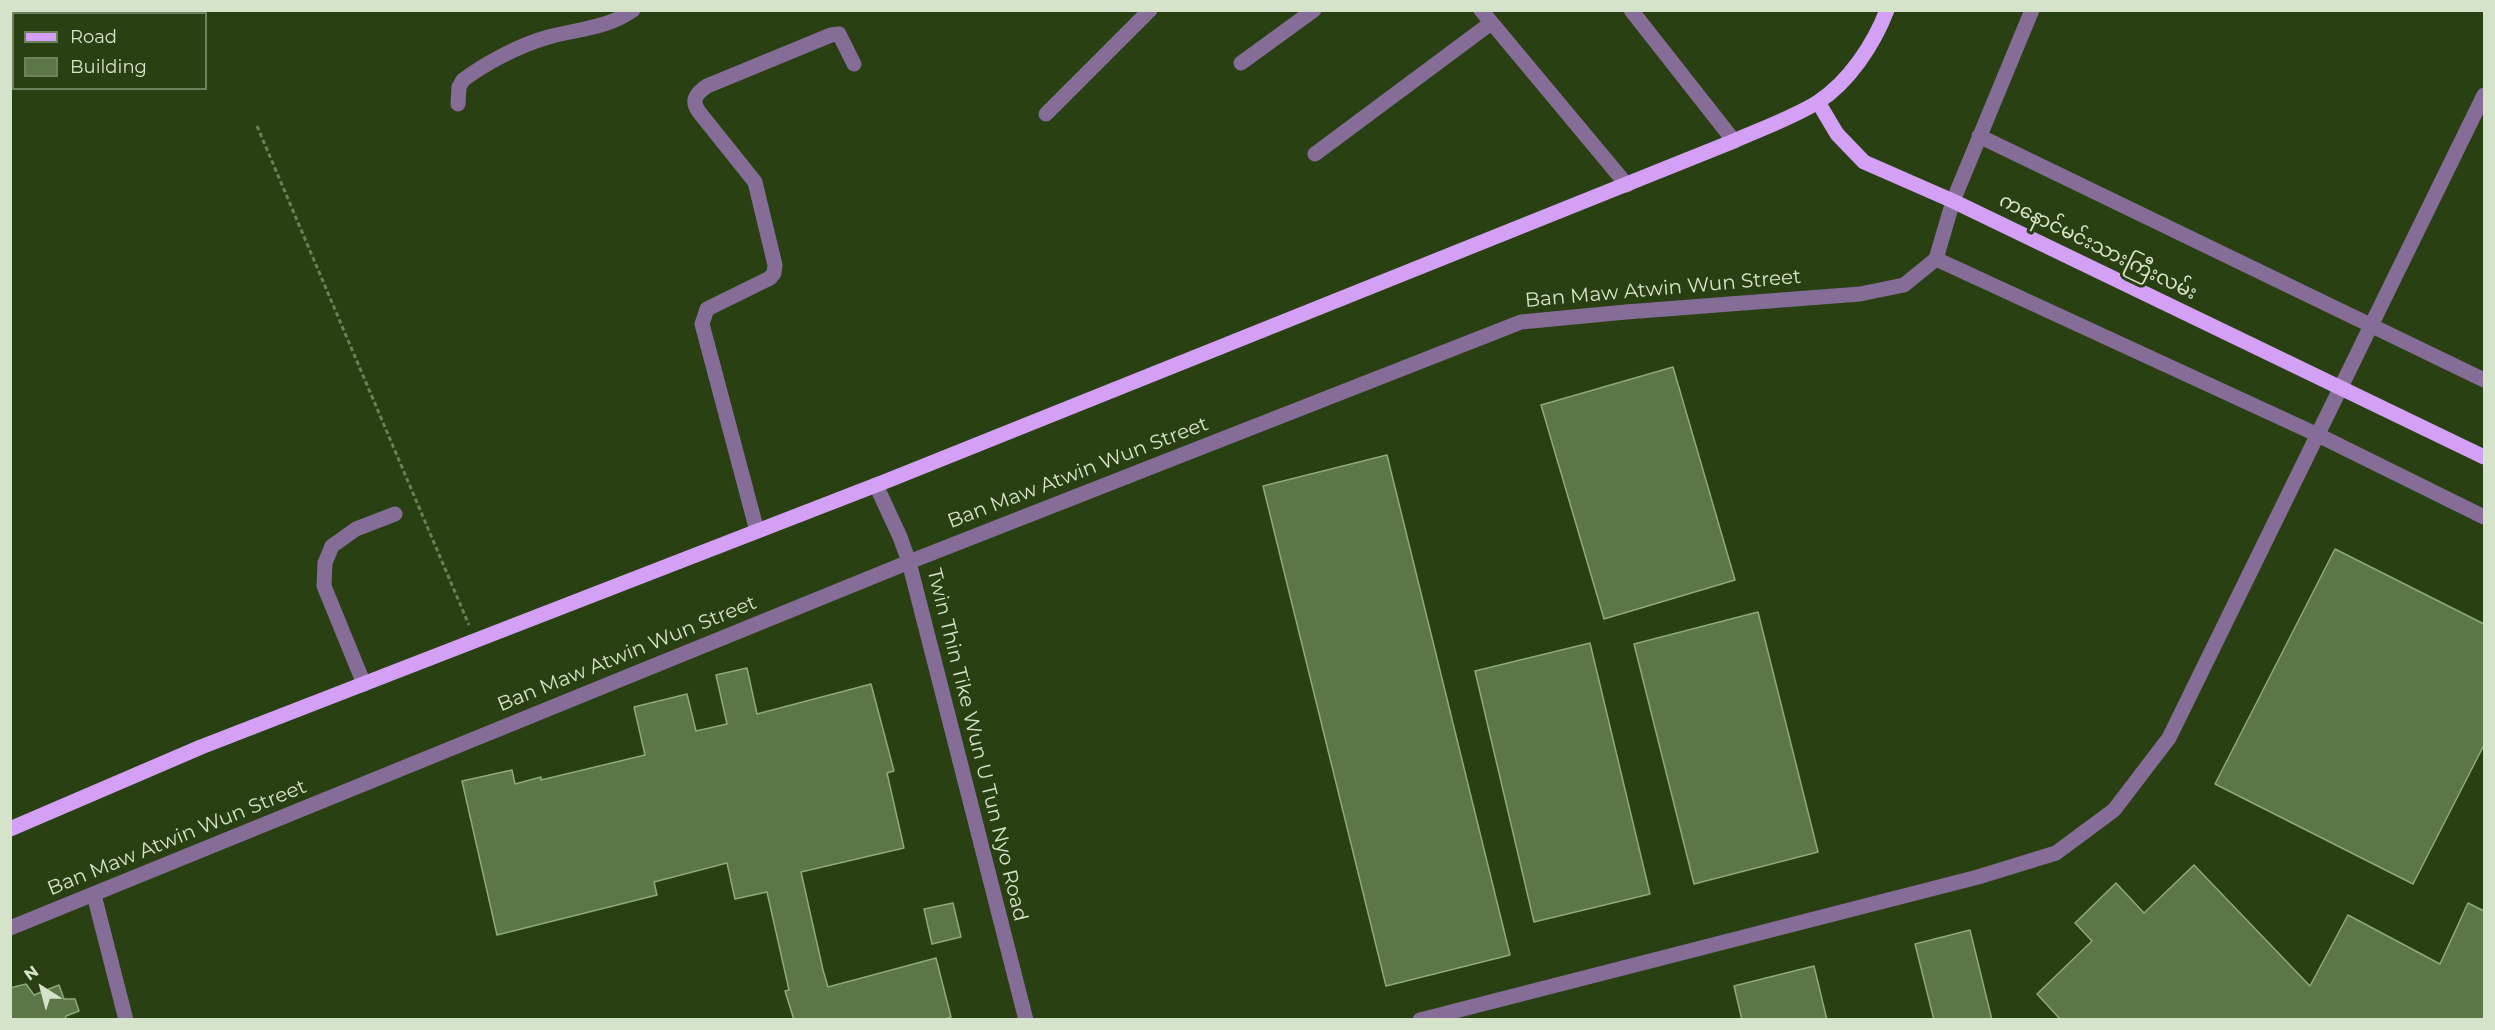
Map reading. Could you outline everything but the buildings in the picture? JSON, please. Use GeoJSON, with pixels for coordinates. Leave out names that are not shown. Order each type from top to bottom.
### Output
{"type":"FeatureCollection","features":[{"type":"Feature","properties":{"kind":"main road"},"geometry":{"type":"LineString","coordinates":[[10,829],[201,747],[876,485],[1734,141],[1818,102],[1847,78],[1882,24],[1887,10]]}},
{"type":"Feature","properties":{"kind":"main road","name":"ကနောင်မင်းသားကြီးလမ်း"},"geometry":{"type":"LineString","coordinates":[[1818,102],[1837,134],[1864,162],[1953,201],[2484,457]]}},
{"type":"Feature","properties":{"kind":"street"},"geometry":{"type":"LineString","coordinates":[[458,104],[459,87],[463,80],[511,53],[544,38],[617,20],[633,10]]}},
{"type":"Feature","properties":{"kind":"street"},"geometry":{"type":"LineString","coordinates":[[1046,114],[1150,10]]}},
{"type":"Feature","properties":{"kind":"street"},"geometry":{"type":"LineString","coordinates":[[1241,63],[1314,10]]}},
{"type":"Feature","properties":{"kind":"street"},"geometry":{"type":"LineString","coordinates":[[1481,10],[1627,185]]}},
{"type":"Feature","properties":{"kind":"street"},"geometry":{"type":"LineString","coordinates":[[1631,10],[1734,141]]}},
{"type":"Feature","properties":{"kind":"street"},"geometry":{"type":"LineString","coordinates":[[2032,10],[1953,201],[1936,259],[2318,435],[2484,517]]}},
{"type":"Feature","properties":{"kind":"street"},"geometry":{"type":"LineString","coordinates":[[1315,154],[1491,23]]}},
{"type":"Feature","properties":{"kind":"street"},"geometry":{"type":"LineString","coordinates":[[757,531],[702,324],[707,309],[770,278],[774,273],[775,265],[755,182],[699,112],[694,100],[698,92],[707,86],[831,34],[839,34],[854,64]]}},
{"type":"Feature","properties":{"kind":"street"},"geometry":{"type":"LineString","coordinates":[[1420,1020],[1978,877],[2056,854],[2114,810],[2169,738],[2373,326],[2484,95]]}},
{"type":"Feature","properties":{"kind":"street"},"geometry":{"type":"LineString","coordinates":[[1979,136],[2484,380]]}},
{"type":"Feature","properties":{"kind":"street","name":"Ban Maw Atwin Wun Street"},"geometry":{"type":"LineString","coordinates":[[10,928],[909,562],[1521,322],[1860,294],[1904,285],[1936,259]]}},
{"type":"Feature","properties":{"kind":"street","name":"Twin Thin Tike Wun U Tun Nyo Road"},"geometry":{"type":"LineString","coordinates":[[876,485],[909,562],[1026,1020]]}},
{"type":"Feature","properties":{"kind":"street"},"geometry":{"type":"LineString","coordinates":[[364,684],[324,586],[325,563],[332,546],[356,529],[394,514]]}},
{"type":"Feature","properties":{"kind":"street"},"geometry":{"type":"LineString","coordinates":[[94,895],[126,1020]]}},
{"type":"Feature","properties":{"kind":"path"},"geometry":{"type":"LineString","coordinates":[[256,126],[476,641]]}}]}
